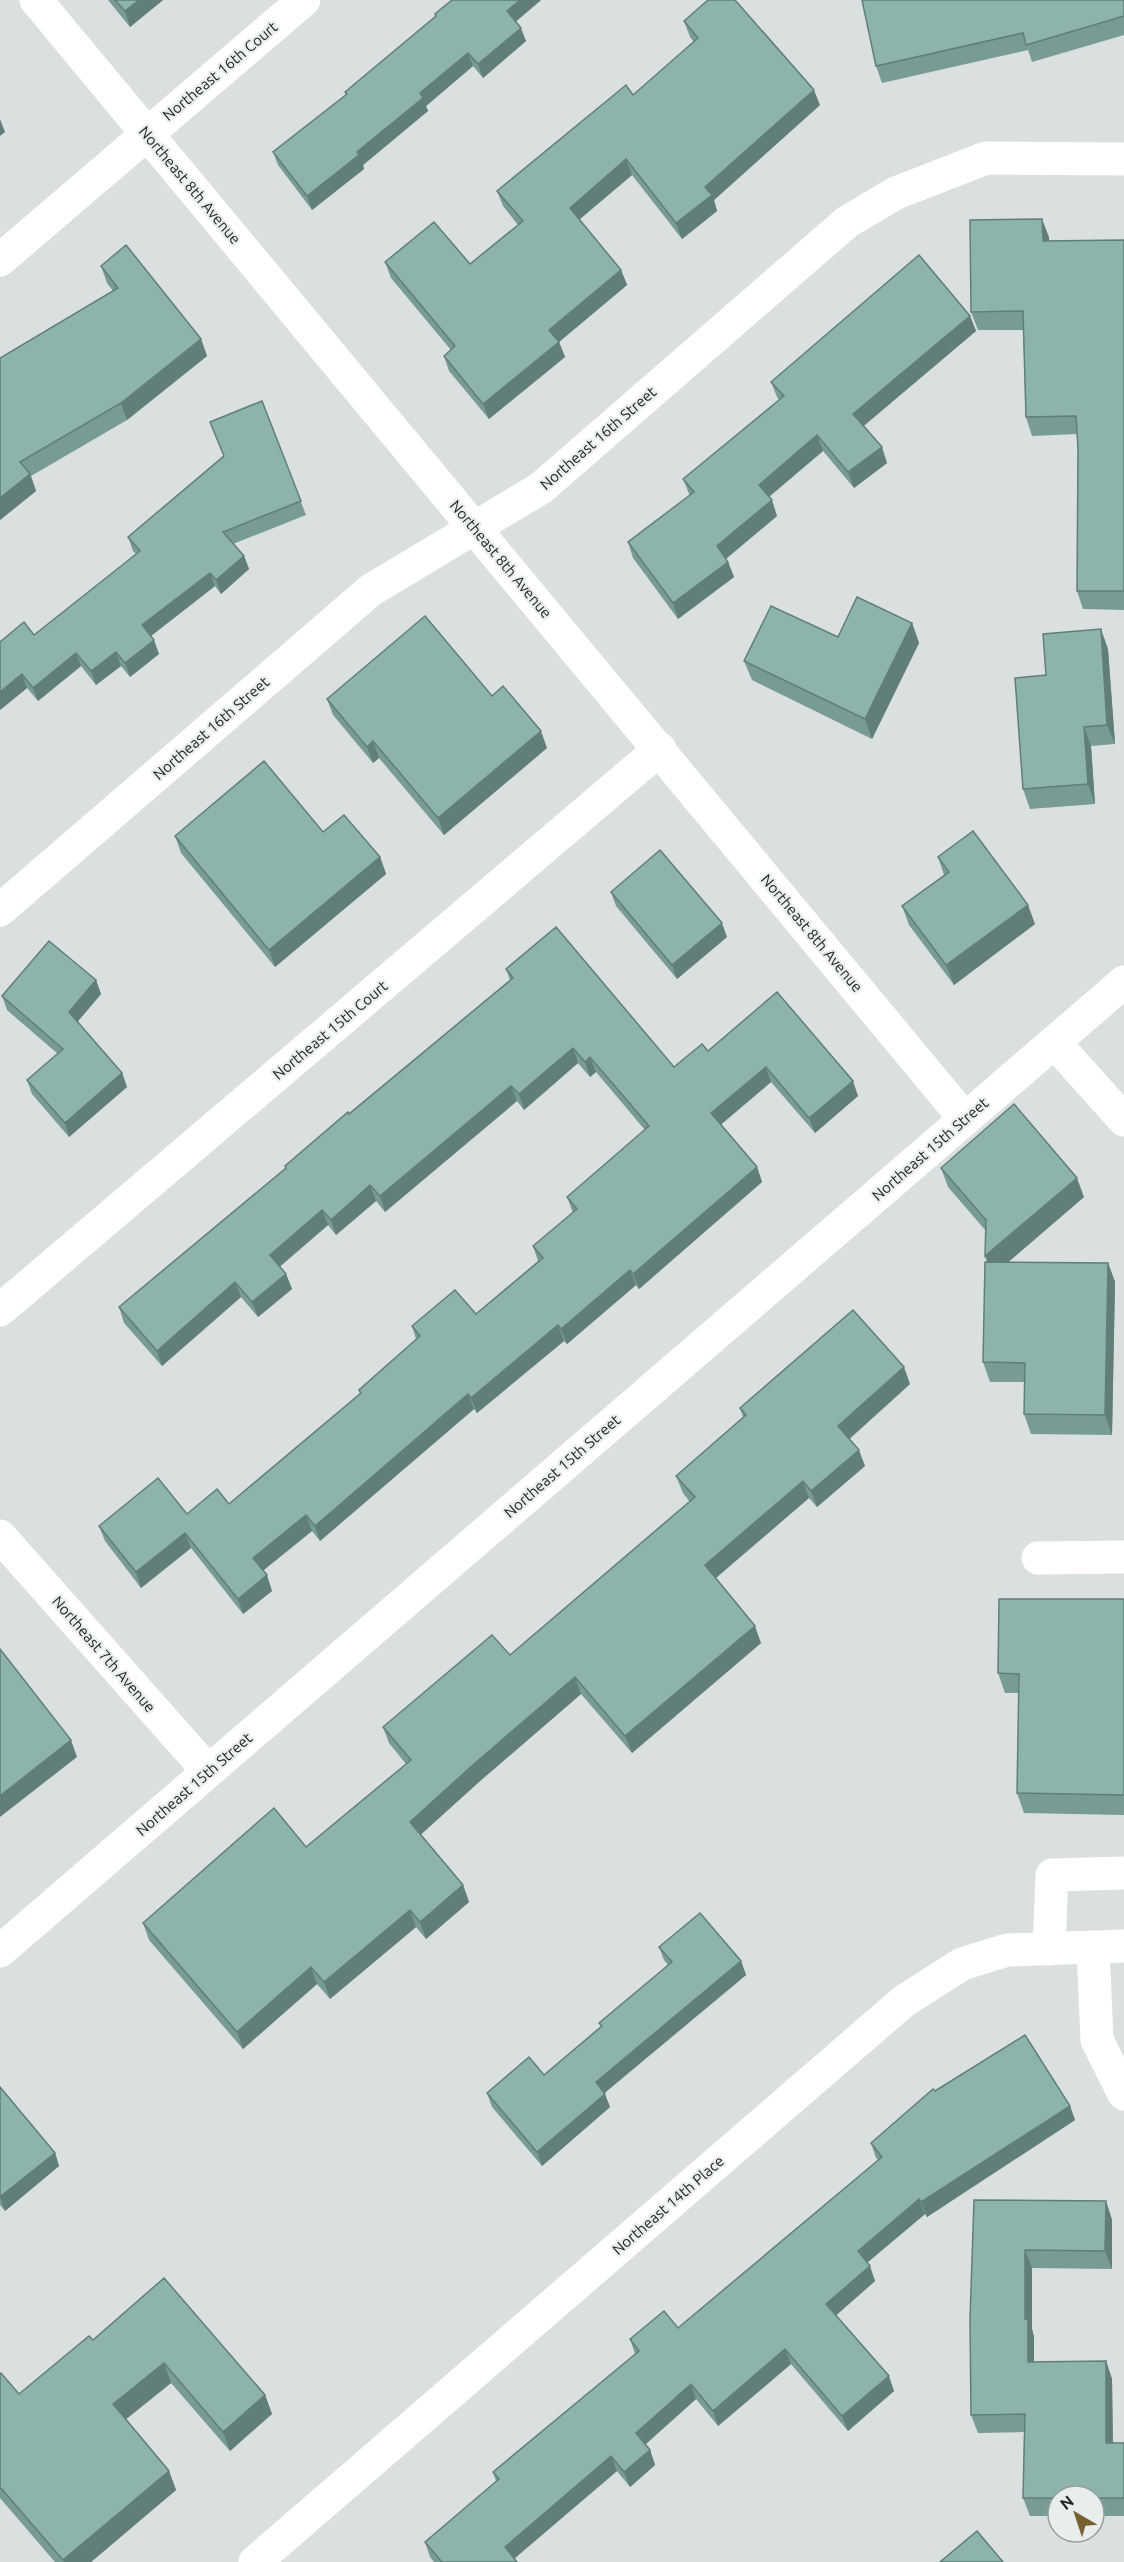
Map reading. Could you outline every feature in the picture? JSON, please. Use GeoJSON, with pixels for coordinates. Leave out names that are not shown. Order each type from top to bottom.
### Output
{"type":"FeatureCollection","features":[{"type":"Feature","properties":{"kind":"street","name":"Northeast 8th Avenue"},"geometry":{"type":"LineString","coordinates":[[36,0],[965,1119]]}},
{"type":"Feature","properties":{"kind":"street","name":"Northeast 16th Court"},"geometry":{"type":"LineString","coordinates":[[0,260],[304,0]]}},
{"type":"Feature","properties":{"kind":"street","name":"Northeast 16th Street"},"geometry":{"type":"LineString","coordinates":[[0,910],[371,590],[474,526],[541,488],[847,222],[896,193],[986,158],[1124,159]]}},
{"type":"Feature","properties":{"kind":"street","name":"Northeast 15th Court"},"geometry":{"type":"LineString","coordinates":[[0,1310],[660,749]]}},
{"type":"Feature","properties":{"kind":"street","name":"Northeast 15th Street"},"geometry":{"type":"LineString","coordinates":[[0,1952],[1124,982]]}},
{"type":"Feature","properties":{"kind":"street"},"geometry":{"type":"LineString","coordinates":[[1054,1042],[1124,1120]]}},
{"type":"Feature","properties":{"kind":"street","name":"Northeast 7th Avenue"},"geometry":{"type":"LineString","coordinates":[[0,1536],[208,1771]]}},
{"type":"Feature","properties":{"kind":"street"},"geometry":{"type":"LineString","coordinates":[[1038,1558],[1124,1557]]}},
{"type":"Feature","properties":{"kind":"street"},"geometry":{"type":"LineString","coordinates":[[1049,1949],[1052,1875],[1124,1873]]}},
{"type":"Feature","properties":{"kind":"street"},"geometry":{"type":"LineString","coordinates":[[1109,1946],[1097,2040],[1124,2094]]}},
{"type":"Feature","properties":{"kind":"street","name":"Northeast 14th Place"},"geometry":{"type":"LineString","coordinates":[[255,2562],[904,2001],[962,1964],[1007,1950],[1109,1946]]}},
{"type":"Feature","properties":{"kind":"building"},"geometry":{"type":"Polygon","coordinates":[[[115,0],[139,0],[125,11],[115,0]]]}},
{"type":"Feature","properties":{"kind":"building"},"geometry":{"type":"Polygon","coordinates":[[[452,0],[520,0],[507,11],[521,28],[478,64],[468,53],[420,93],[423,98],[357,152],[359,155],[307,196],[273,152],[347,94],[345,92],[452,0]]]}},
{"type":"Feature","properties":{"kind":"building"},"geometry":{"type":"Polygon","coordinates":[[[708,0],[735,0],[814,90],[705,187],[712,195],[676,223],[626,159],[570,208],[621,270],[549,330],[559,342],[483,404],[444,356],[455,346],[385,262],[434,222],[470,264],[523,221],[497,191],[626,85],[633,95],[698,38],[684,21],[708,0]]]}},
{"type":"Feature","properties":{"kind":"building"},"geometry":{"type":"Polygon","coordinates":[[[862,0],[1124,0],[1124,16],[1026,45],[1023,33],[876,66],[862,0]]]}},
{"type":"Feature","properties":{"kind":"building"},"geometry":{"type":"Polygon","coordinates":[[[1042,219],[1043,241],[1124,240],[1124,591],[1077,591],[1078,449],[1076,416],[1026,417],[1023,311],[971,312],[970,220],[1042,219]]]}},
{"type":"Feature","properties":{"kind":"building"},"geometry":{"type":"Polygon","coordinates":[[[126,245],[201,339],[121,403],[20,462],[30,474],[0,498],[0,358],[118,288],[101,266],[126,245]]]}},
{"type":"Feature","properties":{"kind":"building"},"geometry":{"type":"Polygon","coordinates":[[[919,255],[970,316],[853,414],[882,447],[848,472],[817,435],[759,485],[772,500],[717,546],[728,562],[673,603],[628,542],[694,492],[683,479],[784,396],[771,382],[919,255]]]}},
{"type":"Feature","properties":{"kind":"building"},"geometry":{"type":"Polygon","coordinates":[[[262,401],[301,501],[223,532],[244,556],[216,580],[210,573],[142,625],[154,640],[125,663],[116,652],[91,671],[76,653],[33,688],[22,674],[0,692],[0,642],[24,622],[34,635],[140,551],[128,537],[224,456],[210,422],[262,401]]]}},
{"type":"Feature","properties":{"kind":"building"},"geometry":{"type":"Polygon","coordinates":[[[857,597],[912,623],[865,719],[744,661],[771,606],[838,637],[857,597]]]}},
{"type":"Feature","properties":{"kind":"building"},"geometry":{"type":"Polygon","coordinates":[[[425,616],[492,696],[503,686],[541,731],[438,818],[373,741],[367,747],[327,699],[425,616]]]}},
{"type":"Feature","properties":{"kind":"building"},"geometry":{"type":"Polygon","coordinates":[[[1101,629],[1107,725],[1084,727],[1088,784],[1023,789],[1015,678],[1046,675],[1043,634],[1101,629]]]}},
{"type":"Feature","properties":{"kind":"building"},"geometry":{"type":"Polygon","coordinates":[[[264,761],[323,832],[344,815],[380,857],[269,950],[175,836],[264,761]]]}},
{"type":"Feature","properties":{"kind":"building"},"geometry":{"type":"Polygon","coordinates":[[[973,831],[1028,905],[946,965],[902,906],[949,872],[938,857],[973,831]]]}},
{"type":"Feature","properties":{"kind":"building"},"geometry":{"type":"Polygon","coordinates":[[[660,850],[722,923],[672,965],[611,892],[660,850]]]}},
{"type":"Feature","properties":{"kind":"building"},"geometry":{"type":"Polygon","coordinates":[[[556,927],[674,1067],[702,1044],[708,1051],[777,992],[853,1081],[809,1118],[766,1067],[711,1113],[757,1167],[633,1274],[630,1270],[561,1329],[558,1325],[471,1398],[468,1394],[315,1526],[306,1515],[253,1558],[267,1575],[238,1599],[185,1533],[136,1572],[99,1526],[158,1478],[187,1514],[217,1489],[229,1504],[361,1393],[359,1390],[420,1336],[412,1326],[455,1290],[476,1314],[543,1258],[533,1246],[577,1209],[567,1197],[649,1126],[590,1057],[585,1062],[573,1048],[519,1094],[511,1086],[380,1196],[370,1185],[331,1220],[322,1210],[270,1255],[286,1274],[252,1302],[235,1282],[157,1351],[119,1307],[286,1168],[285,1166],[348,1112],[349,1114],[513,978],[506,969],[556,927]]]}},
{"type":"Feature","properties":{"kind":"building"},"geometry":{"type":"Polygon","coordinates":[[[49,941],[96,980],[69,1012],[122,1073],[65,1123],[27,1080],[63,1049],[2,996],[49,941]]]}},
{"type":"Feature","properties":{"kind":"building"},"geometry":{"type":"Polygon","coordinates":[[[1014,1104],[1077,1178],[985,1256],[986,1220],[941,1168],[1014,1104]]]}},
{"type":"Feature","properties":{"kind":"building"},"geometry":{"type":"Polygon","coordinates":[[[985,1262],[1108,1263],[1105,1415],[1024,1414],[1025,1363],[983,1362],[985,1262]]]}},
{"type":"Feature","properties":{"kind":"building"},"geometry":{"type":"Polygon","coordinates":[[[853,1310],[904,1367],[838,1426],[859,1450],[811,1491],[803,1481],[705,1565],[755,1626],[625,1736],[575,1677],[410,1822],[463,1885],[420,1922],[410,1910],[324,1982],[311,1967],[237,2032],[143,1923],[274,1808],[306,1847],[411,1760],[383,1727],[492,1635],[510,1655],[695,1497],[676,1476],[746,1415],[740,1408],[853,1310]]]}},
{"type":"Feature","properties":{"kind":"building"},"geometry":{"type":"Polygon","coordinates":[[[999,1599],[1124,1599],[1124,1795],[1017,1793],[1019,1674],[998,1673],[999,1599]]]}},
{"type":"Feature","properties":{"kind":"building"},"geometry":{"type":"Polygon","coordinates":[[[0,1649],[71,1740],[0,1796],[0,1649]]]}},
{"type":"Feature","properties":{"kind":"building"},"geometry":{"type":"Polygon","coordinates":[[[700,1913],[741,1961],[596,2082],[605,2094],[537,2152],[487,2093],[529,2057],[544,2075],[602,2026],[599,2023],[672,1962],[659,1947],[700,1913]]]}},
{"type":"Feature","properties":{"kind":"building"},"geometry":{"type":"Polygon","coordinates":[[[1025,2035],[1070,2106],[921,2202],[919,2199],[858,2251],[870,2266],[826,2304],[889,2376],[842,2416],[785,2349],[713,2411],[691,2384],[636,2433],[650,2450],[624,2472],[611,2456],[505,2547],[517,2562],[442,2562],[425,2542],[499,2479],[493,2472],[639,2351],[630,2339],[664,2311],[678,2328],[882,2157],[871,2143],[933,2089],[935,2091],[1025,2035]]]}},
{"type":"Feature","properties":{"kind":"building"},"geometry":{"type":"Polygon","coordinates":[[[0,2087],[55,2153],[0,2197],[0,2087]]]}},
{"type":"Feature","properties":{"kind":"building"},"geometry":{"type":"Polygon","coordinates":[[[974,2200],[1106,2201],[1105,2251],[1025,2250],[1025,2319],[1028,2319],[1028,2362],[1106,2361],[1106,2443],[1124,2443],[1124,2498],[1106,2498],[1106,2484],[1046,2484],[1046,2498],[1023,2498],[1025,2414],[971,2415],[970,2319],[974,2200]]]}},
{"type":"Feature","properties":{"kind":"building"},"geometry":{"type":"Polygon","coordinates":[[[164,2278],[265,2395],[223,2432],[164,2363],[113,2404],[169,2471],[63,2560],[0,2487],[0,2374],[19,2394],[89,2336],[93,2340],[164,2278]]]}},
{"type":"Feature","properties":{"kind":"building"},"geometry":{"type":"Polygon","coordinates":[[[977,2531],[1003,2562],[940,2562],[977,2531]]]}}]}
